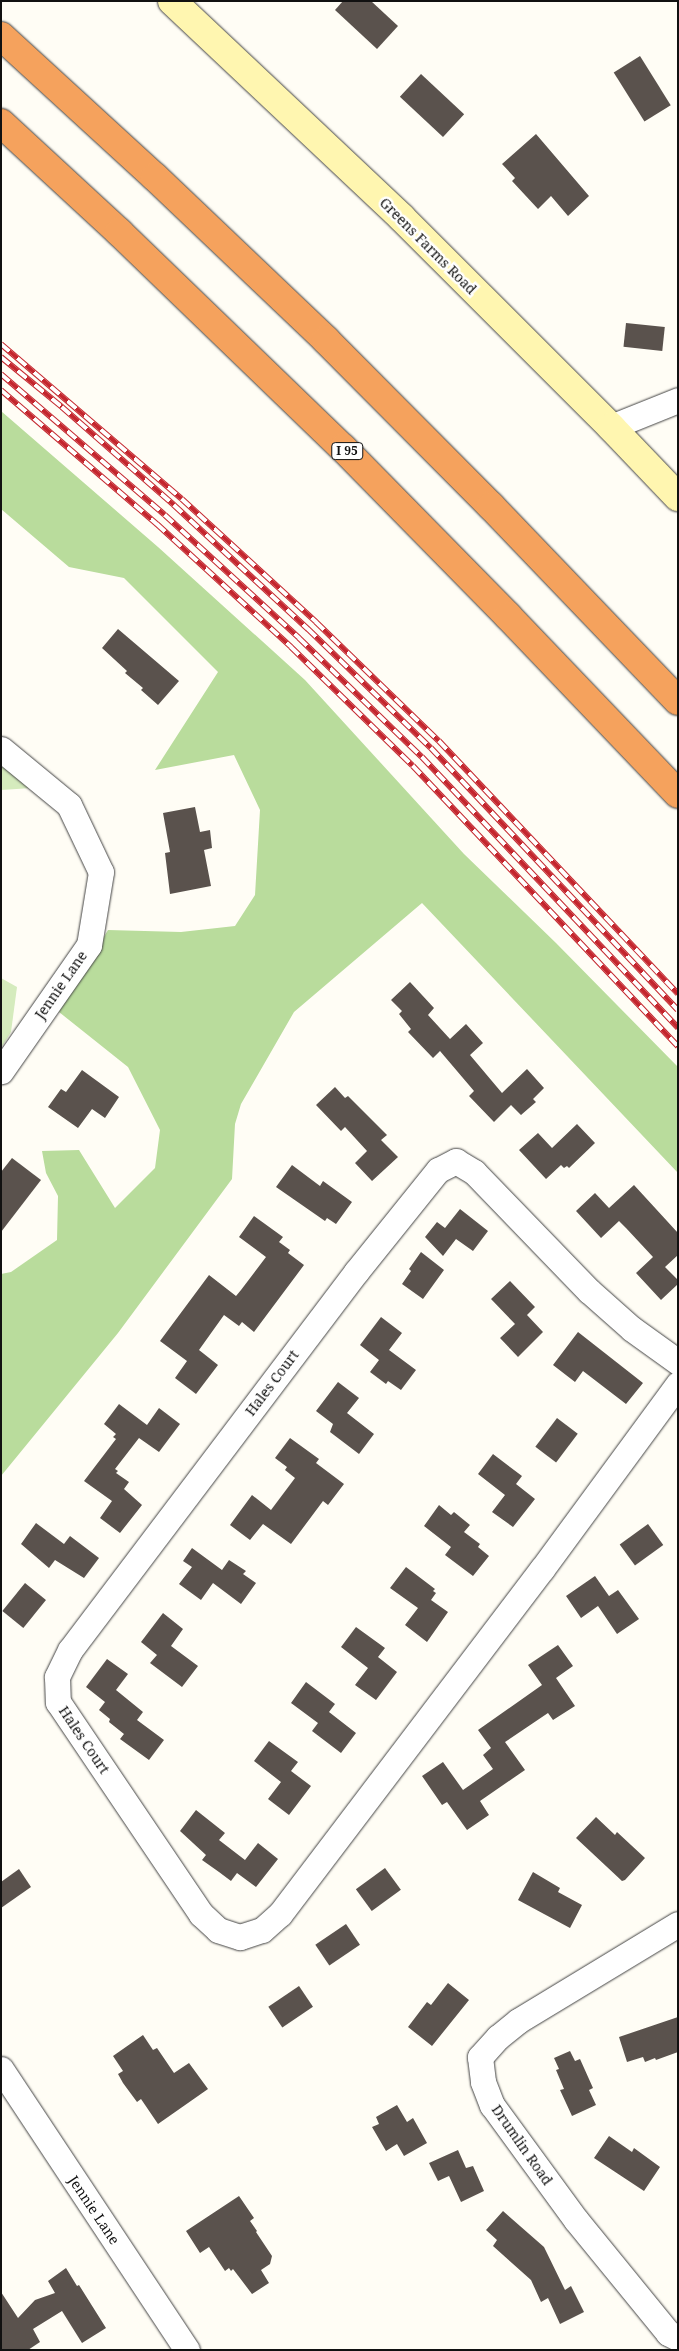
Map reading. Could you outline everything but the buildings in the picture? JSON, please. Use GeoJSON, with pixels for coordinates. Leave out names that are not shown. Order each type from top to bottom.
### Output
{"type":"FeatureCollection","features":[{"type":"Feature","properties":{"kind":"highway"},"geometry":{"type":"LineString","coordinates":[[1,36],[155,177],[333,347],[491,506],[678,701]]}},
{"type":"Feature","properties":{"kind":"highway","name":"I 95"},"geometry":{"type":"LineString","coordinates":[[1,123],[120,232],[344,448],[502,609],[678,794]]}},
{"type":"Feature","properties":{"kind":"main road","name":"Greens Farms Road"},"geometry":{"type":"LineString","coordinates":[[172,1],[402,218],[611,427],[678,497]]}},
{"type":"Feature","properties":{"kind":"street"},"geometry":{"type":"LineString","coordinates":[[611,427],[678,400]]}},
{"type":"Feature","properties":{"kind":"street","name":"Jennie Lane"},"geometry":{"type":"LineString","coordinates":[[1,749],[69,805],[101,872],[89,945],[1,1071]]}},
{"type":"Feature","properties":{"kind":"street","name":"Hales Court"},"geometry":{"type":"LineString","coordinates":[[678,1362],[632,1329],[589,1291],[474,1172],[456,1161],[438,1170],[356,1272],[70,1650],[57,1677],[58,1702],[201,1914],[218,1930],[240,1937],[262,1930],[280,1914],[542,1569],[678,1384]]}},
{"type":"Feature","properties":{"kind":"street","name":"Drumlin Road"},"geometry":{"type":"LineString","coordinates":[[678,1924],[518,2021],[498,2037],[480,2057],[483,2082],[492,2106],[576,2220],[668,2333],[678,2338]]}},
{"type":"Feature","properties":{"kind":"street","name":"Jennie Lane"},"geometry":{"type":"LineString","coordinates":[[1,2069],[187,2350]]}},
{"type":"Feature","properties":{"kind":"green space"},"geometry":{"type":"Polygon","coordinates":[[[1,411],[158,547],[305,680],[464,854],[556,943],[678,1067],[678,1173],[422,903],[294,1012],[241,1104],[235,1124],[232,1179],[118,1333],[1,1476],[1,1274],[11,1272],[57,1240],[58,1196],[46,1173],[42,1151],[79,1150],[115,1208],[155,1168],[160,1130],[128,1067],[59,1012],[108,930],[181,932],[235,926],[255,895],[260,810],[234,755],[155,770],[218,672],[124,578],[69,567],[1,509],[1,411]]]}},
{"type":"Feature","properties":{"kind":"green space"},"geometry":{"type":"Polygon","coordinates":[[[1,765],[32,788],[1,790],[1,765]]]}},
{"type":"Feature","properties":{"kind":"green space"},"geometry":{"type":"Polygon","coordinates":[[[1,978],[17,987],[11,1032],[1,1048],[1,978]]]}},
{"type":"Feature","properties":{"kind":"railway"},"geometry":{"type":"LineString","coordinates":[[1,344],[182,499],[316,622],[439,741],[678,994]]}},
{"type":"Feature","properties":{"kind":"railway"},"geometry":{"type":"LineString","coordinates":[[1,357],[62,407],[174,505],[308,629],[431,748],[678,1010]]}},
{"type":"Feature","properties":{"kind":"railway"},"geometry":{"type":"LineString","coordinates":[[1,374],[165,515],[299,638],[422,757],[678,1028]]}},
{"type":"Feature","properties":{"kind":"railway"},"geometry":{"type":"LineString","coordinates":[[1,390],[157,524],[291,647],[413,766],[678,1046]]}}]}
